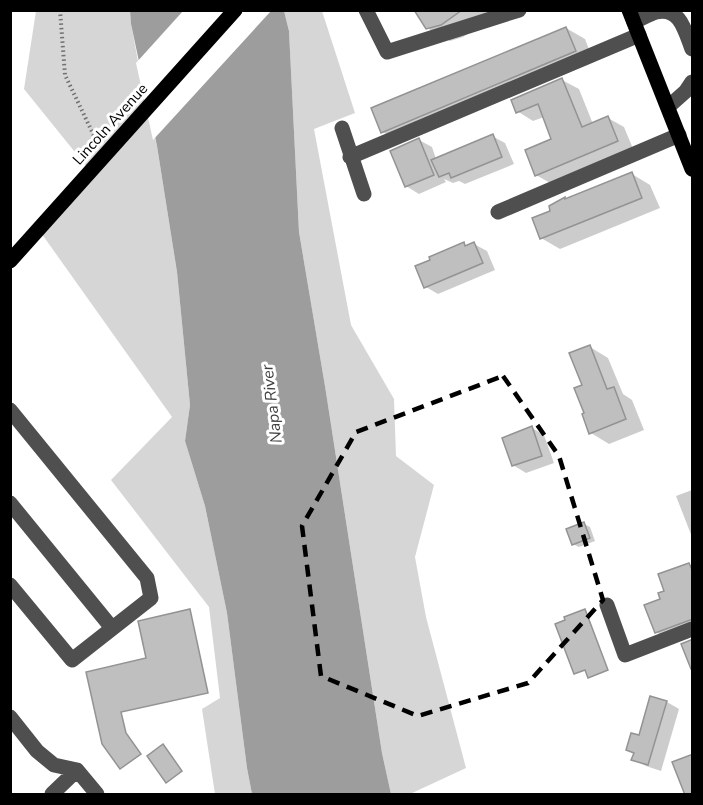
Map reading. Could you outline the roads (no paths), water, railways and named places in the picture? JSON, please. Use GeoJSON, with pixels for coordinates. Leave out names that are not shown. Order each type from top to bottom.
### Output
{"type":"FeatureCollection","features":[{"type":"Feature","properties":{"kind":"main road","name":"Lincoln Avenue"},"geometry":{"type":"LineString","coordinates":[[11,260],[235,10]]}},
{"type":"Feature","properties":{"kind":"main road"},"geometry":{"type":"LineString","coordinates":[[634,23],[693,169]]}},
{"type":"Feature","properties":{"kind":"street"},"geometry":{"type":"LineString","coordinates":[[366,10],[387,52],[519,10]]}},
{"type":"Feature","properties":{"kind":"street"},"geometry":{"type":"LineString","coordinates":[[350,157],[657,12],[672,12],[678,17],[693,49]]}},
{"type":"Feature","properties":{"kind":"street"},"geometry":{"type":"LineString","coordinates":[[668,107],[686,91],[693,81]]}},
{"type":"Feature","properties":{"kind":"street"},"geometry":{"type":"LineString","coordinates":[[342,128],[364,194]]}},
{"type":"Feature","properties":{"kind":"street"},"geometry":{"type":"LineString","coordinates":[[498,212],[679,135]]}},
{"type":"Feature","properties":{"kind":"street"},"geometry":{"type":"LineString","coordinates":[[10,410],[147,578],[151,598],[72,660],[10,585]]}},
{"type":"Feature","properties":{"kind":"street"},"geometry":{"type":"LineString","coordinates":[[10,503],[112,628]]}},
{"type":"Feature","properties":{"kind":"street"},"geometry":{"type":"LineString","coordinates":[[607,605],[625,655],[693,629]]}},
{"type":"Feature","properties":{"kind":"street"},"geometry":{"type":"LineString","coordinates":[[10,717],[37,751],[54,765],[77,770],[96,795]]}},
{"type":"Feature","properties":{"kind":"street"},"geometry":{"type":"LineString","coordinates":[[52,795],[77,770]]}},
{"type":"Feature","properties":{"kind":"water","name":"Napa River"},"geometry":{"type":"Polygon","coordinates":[[[130,11],[284,11],[289,31],[299,232],[382,753],[391,794],[252,794],[227,613],[205,506],[185,441],[190,405],[177,272],[157,146],[130,11]]]}}]}
